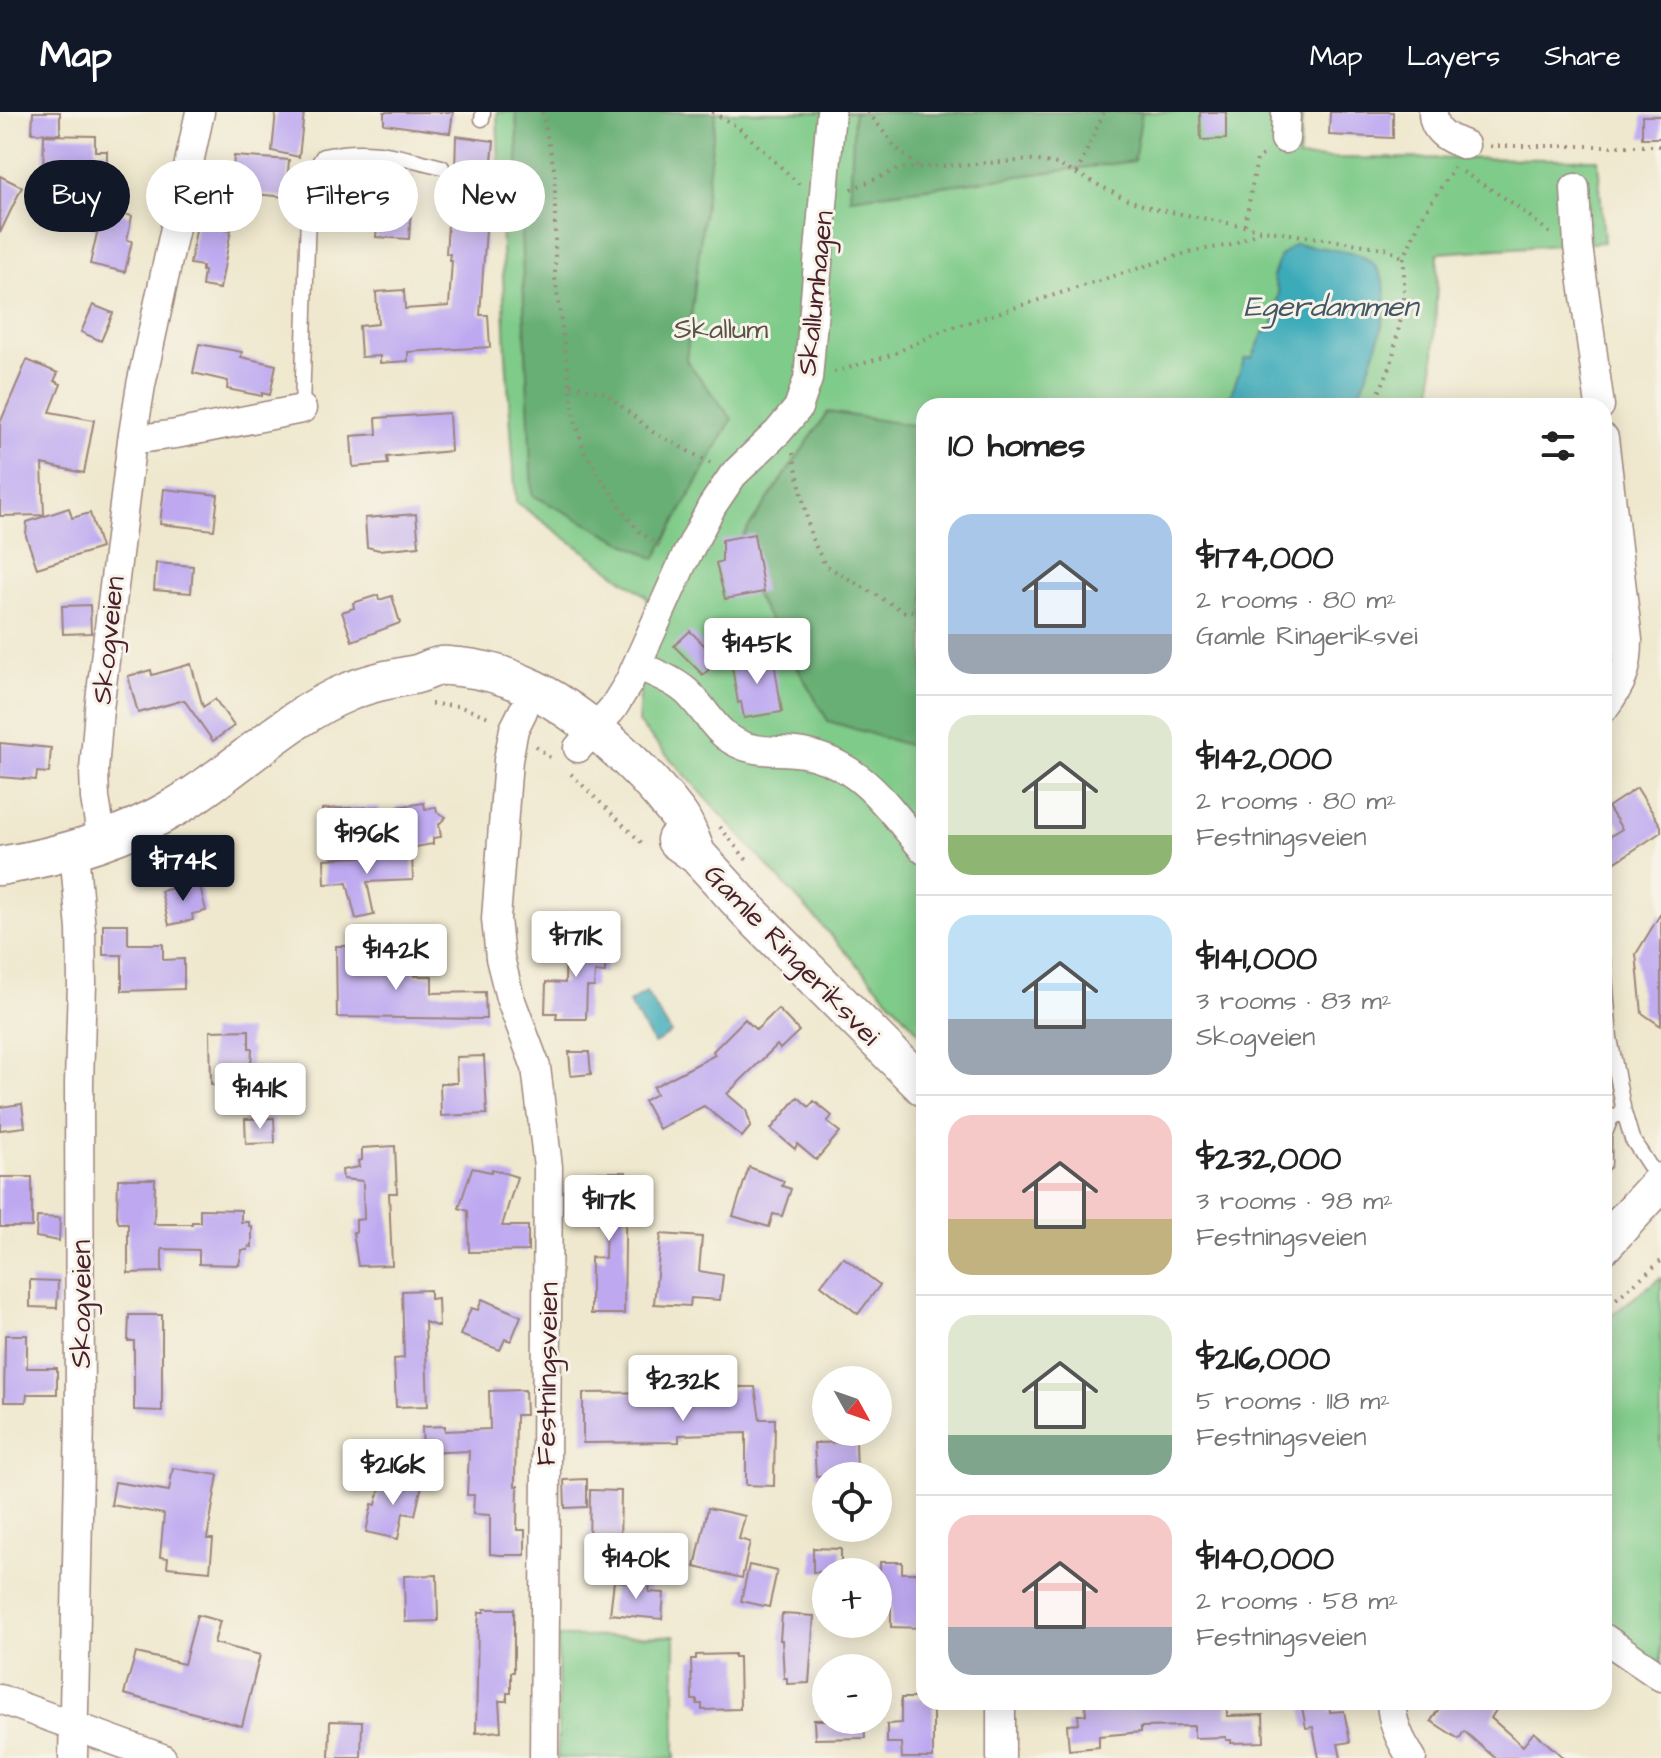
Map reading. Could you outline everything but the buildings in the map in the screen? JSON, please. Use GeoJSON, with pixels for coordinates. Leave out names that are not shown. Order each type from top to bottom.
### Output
{"type":"FeatureCollection","features":[{"type":"Feature","properties":{"kind":"main road","name":"Gamle Ringeriksvei"},"geometry":{"type":"LineString","coordinates":[[0,866],[88,845],[175,807],[332,700],[372,684],[416,675],[441,665],[472,668],[501,675],[543,694],[586,738],[650,784],[680,818],[697,855],[749,912],[916,1079]]}},
{"type":"Feature","properties":{"kind":"main road","name":"Gamle Ringeriksvei"},"geometry":{"type":"LineString","coordinates":[[416,675],[486,696],[586,738]]}},
{"type":"Feature","properties":{"kind":"main road"},"geometry":{"type":"LineString","coordinates":[[1612,1235],[1661,1182]]}},
{"type":"Feature","properties":{"kind":"street","name":"Skogveien"},"geometry":{"type":"LineString","coordinates":[[73,1758],[80,1418],[81,930],[95,798],[98,724],[132,440],[200,112]]}},
{"type":"Feature","properties":{"kind":"street","name":"Skallumhagen"},"geometry":{"type":"LineString","coordinates":[[586,738],[613,708],[637,665],[712,506],[733,475],[798,408],[808,379],[831,112]]}},
{"type":"Feature","properties":{"kind":"street"},"geometry":{"type":"LineString","coordinates":[[1433,112],[1433,119],[1460,156]]}},
{"type":"Feature","properties":{"kind":"street"},"geometry":{"type":"LineString","coordinates":[[1575,188],[1578,246],[1599,398]]}},
{"type":"Feature","properties":{"kind":"street"},"geometry":{"type":"LineString","coordinates":[[132,440],[302,409]]}},
{"type":"Feature","properties":{"kind":"street"},"geometry":{"type":"LineString","coordinates":[[1612,498],[1628,650],[1622,684],[1612,697]]}},
{"type":"Feature","properties":{"kind":"street"},"geometry":{"type":"LineString","coordinates":[[637,665],[690,694],[718,731],[738,744],[758,750],[801,753],[828,759],[849,769],[871,787],[916,840]]}},
{"type":"Feature","properties":{"kind":"street","name":"Festningsveien"},"geometry":{"type":"LineString","coordinates":[[523,711],[514,729],[508,760],[496,919],[500,958],[510,998],[536,1067],[548,1167],[544,1758]]}},
{"type":"Feature","properties":{"kind":"street"},"geometry":{"type":"LineString","coordinates":[[1612,1643],[1661,1677]]}},
{"type":"Feature","properties":{"kind":"street"},"geometry":{"type":"LineString","coordinates":[[0,1699],[162,1758]]}},
{"type":"Feature","properties":{"kind":"street"},"geometry":{"type":"LineString","coordinates":[[1001,1710],[1001,1758]]}},
{"type":"Feature","properties":{"kind":"street"},"geometry":{"type":"LineString","coordinates":[[1392,1710],[1403,1745],[1412,1758]]}},
{"type":"Feature","properties":{"kind":"lane"},"geometry":{"type":"LineString","coordinates":[[302,409],[309,179],[323,156],[352,150],[385,153],[434,165]]}},
{"type":"Feature","properties":{"kind":"lane"},"geometry":{"type":"LineString","coordinates":[[1612,1049],[1632,1139],[1661,1182]]}},
{"type":"Feature","properties":{"kind":"lane"},"geometry":{"type":"LineString","coordinates":[[1612,1118],[1624,1112]]}},
{"type":"Feature","properties":{"kind":"path"},"geometry":{"type":"LineString","coordinates":[[542,112],[555,173],[555,278],[571,402],[585,453],[637,530],[683,562]]}},
{"type":"Feature","properties":{"kind":"path"},"geometry":{"type":"LineString","coordinates":[[712,112],[738,127],[808,192],[824,195],[843,193],[862,182],[918,166],[1032,160],[1057,164],[1128,200],[1156,209],[1263,230],[1385,248],[1404,258]]}},
{"type":"Feature","properties":{"kind":"path"},"geometry":{"type":"LineString","coordinates":[[868,112],[897,149],[918,166]]}},
{"type":"Feature","properties":{"kind":"path"},"geometry":{"type":"LineString","coordinates":[[1077,173],[1104,112]]}},
{"type":"Feature","properties":{"kind":"path"},"geometry":{"type":"LineString","coordinates":[[1245,225],[1257,159],[1286,126]]}},
{"type":"Feature","properties":{"kind":"path"},"geometry":{"type":"LineString","coordinates":[[1460,156],[1661,146]]}},
{"type":"Feature","properties":{"kind":"path"},"geometry":{"type":"LineString","coordinates":[[1460,156],[1550,233],[1578,246]]}},
{"type":"Feature","properties":{"kind":"path"},"geometry":{"type":"LineString","coordinates":[[1377,398],[1391,365],[1404,304],[1404,258],[1420,220],[1460,156]]}},
{"type":"Feature","properties":{"kind":"path"},"geometry":{"type":"LineString","coordinates":[[808,379],[891,355],[944,330],[1193,251],[1231,245],[1263,230]]}},
{"type":"Feature","properties":{"kind":"path"},"geometry":{"type":"LineString","coordinates":[[571,385],[605,393],[653,432],[733,475]]}},
{"type":"Feature","properties":{"kind":"path"},"geometry":{"type":"LineString","coordinates":[[778,432],[792,453],[811,537],[825,565],[905,612],[916,610]]}},
{"type":"Feature","properties":{"kind":"path"},"geometry":{"type":"LineString","coordinates":[[1612,1302],[1661,1261]]}},
{"type":"Feature","properties":{"kind":"green space","name":"Skallum"},"geometry":{"type":"Polygon","coordinates":[[[497,112],[1302,112],[1299,158],[1598,159],[1604,242],[1438,253],[1432,398],[916,398],[916,1029],[638,723],[647,597],[516,502],[501,232],[545,232],[545,160],[499,160],[497,112]]]}},
{"type":"Feature","properties":{"kind":"green space"},"geometry":{"type":"Polygon","coordinates":[[[516,112],[716,112],[686,360],[732,419],[655,559],[532,495],[521,232],[545,232],[545,160],[518,160],[516,112]]]}},
{"type":"Feature","properties":{"kind":"green space"},"geometry":{"type":"Polygon","coordinates":[[[854,112],[1142,112],[1134,161],[850,198],[854,112]]]}},
{"type":"Feature","properties":{"kind":"green space"},"geometry":{"type":"Polygon","coordinates":[[[828,412],[916,426],[916,748],[828,721],[731,553],[828,412]]]}},
{"type":"Feature","properties":{"kind":"green space"},"geometry":{"type":"Polygon","coordinates":[[[1661,1277],[1661,1674],[1612,1642],[1612,1315],[1661,1277]]]}},
{"type":"Feature","properties":{"kind":"green space"},"geometry":{"type":"Polygon","coordinates":[[[675,1636],[675,1758],[558,1758],[558,1637],[675,1636]]]}},
{"type":"Feature","properties":{"kind":"water","name":"Egerdammen"},"geometry":{"type":"Polygon","coordinates":[[[1295,244],[1356,254],[1376,267],[1383,282],[1383,320],[1379,340],[1356,398],[1230,398],[1245,358],[1252,358],[1264,332],[1272,329],[1279,292],[1273,277],[1280,256],[1295,244]]]}},
{"type":"Feature","properties":{"kind":"water"},"geometry":{"type":"Polygon","coordinates":[[[646,992],[671,1033],[654,1044],[629,1003],[646,992]]]}}]}
